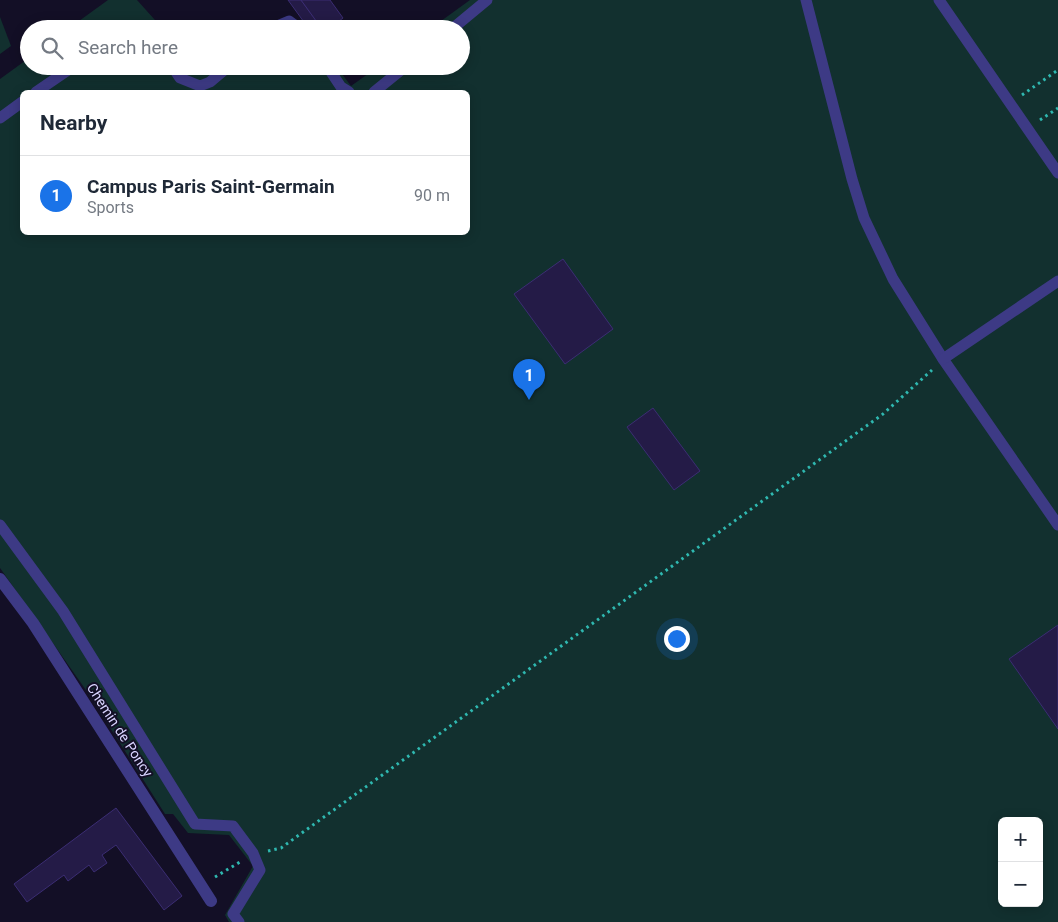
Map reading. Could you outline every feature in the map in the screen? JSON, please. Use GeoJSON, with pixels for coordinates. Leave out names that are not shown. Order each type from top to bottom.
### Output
{"type":"FeatureCollection","features":[{"type":"Feature","properties":{"kind":"street","name":"Chemin de Poncy"},"geometry":{"type":"LineString","coordinates":[[0,579],[33,623],[211,901]]}},
{"type":"Feature","properties":{"kind":"lane"},"geometry":{"type":"LineString","coordinates":[[463,20],[488,0]]}},
{"type":"Feature","properties":{"kind":"lane"},"geometry":{"type":"LineString","coordinates":[[806,0],[852,179],[864,218],[893,279],[943,359],[1058,525]]}},
{"type":"Feature","properties":{"kind":"lane"},"geometry":{"type":"LineString","coordinates":[[939,0],[1058,173]]}},
{"type":"Feature","properties":{"kind":"lane"},"geometry":{"type":"LineString","coordinates":[[39,90],[61,75]]}},
{"type":"Feature","properties":{"kind":"lane"},"geometry":{"type":"LineString","coordinates":[[178,75],[180,78],[200,86],[210,82],[218,75]]}},
{"type":"Feature","properties":{"kind":"lane"},"geometry":{"type":"LineString","coordinates":[[333,75],[341,87],[346,90]]}},
{"type":"Feature","properties":{"kind":"lane"},"geometry":{"type":"LineString","coordinates":[[376,90],[395,75]]}},
{"type":"Feature","properties":{"kind":"lane"},"geometry":{"type":"LineString","coordinates":[[0,118],[20,103]]}},
{"type":"Feature","properties":{"kind":"lane"},"geometry":{"type":"LineString","coordinates":[[943,359],[1058,281]]}},
{"type":"Feature","properties":{"kind":"lane"},"geometry":{"type":"LineString","coordinates":[[0,525],[63,612],[196,824],[233,826],[253,853],[260,870],[233,914],[239,922]]}},
{"type":"Feature","properties":{"kind":"path"},"geometry":{"type":"LineString","coordinates":[[1010,103],[1058,70]]}},
{"type":"Feature","properties":{"kind":"path"},"geometry":{"type":"LineString","coordinates":[[1028,129],[1058,108]]}},
{"type":"Feature","properties":{"kind":"path"},"geometry":{"type":"LineString","coordinates":[[201,885],[253,853],[281,848],[883,414],[943,359]]}},
{"type":"Feature","properties":{"kind":"green space"},"geometry":{"type":"Polygon","coordinates":[[[108,0],[137,0],[155,20],[80,20],[108,0]]]}},
{"type":"Feature","properties":{"kind":"green space"},"geometry":{"type":"Polygon","coordinates":[[[470,0],[1058,0],[1058,922],[229,922],[225,915],[253,866],[229,835],[188,833],[173,814],[165,814],[88,693],[0,568],[0,79],[20,65],[20,75],[343,75],[351,86],[366,75],[470,75],[470,20],[442,20],[470,0]]]}},
{"type":"Feature","properties":{"kind":"green space"},"geometry":{"type":"Polygon","coordinates":[[[0,17],[11,46],[0,54],[0,17]]]}},
{"type":"Feature","properties":{"kind":"building"},"geometry":{"type":"Polygon","coordinates":[[[288,0],[301,0],[315,20],[302,20],[288,0]]]}},
{"type":"Feature","properties":{"kind":"building"},"geometry":{"type":"Polygon","coordinates":[[[301,0],[330,0],[343,18],[340,20],[315,20],[301,0]]]}},
{"type":"Feature","properties":{"kind":"building"},"geometry":{"type":"Polygon","coordinates":[[[563,259],[613,329],[565,364],[514,294],[563,259]]]}},
{"type":"Feature","properties":{"kind":"building"},"geometry":{"type":"Polygon","coordinates":[[[653,408],[700,471],[674,490],[627,427],[653,408]]]}},
{"type":"Feature","properties":{"kind":"building"},"geometry":{"type":"Polygon","coordinates":[[[1058,625],[1058,729],[1009,659],[1058,625]]]}},
{"type":"Feature","properties":{"kind":"building"},"geometry":{"type":"Polygon","coordinates":[[[116,808],[182,896],[164,910],[116,845],[102,855],[107,863],[94,872],[89,865],[68,881],[64,875],[27,902],[14,884],[116,808]]]}},
{"type":"Feature","properties":{"kind":"place","name":"Campus Paris Saint-Germain"},"geometry":{"type":"Point","coordinates":[529,400]}}]}
